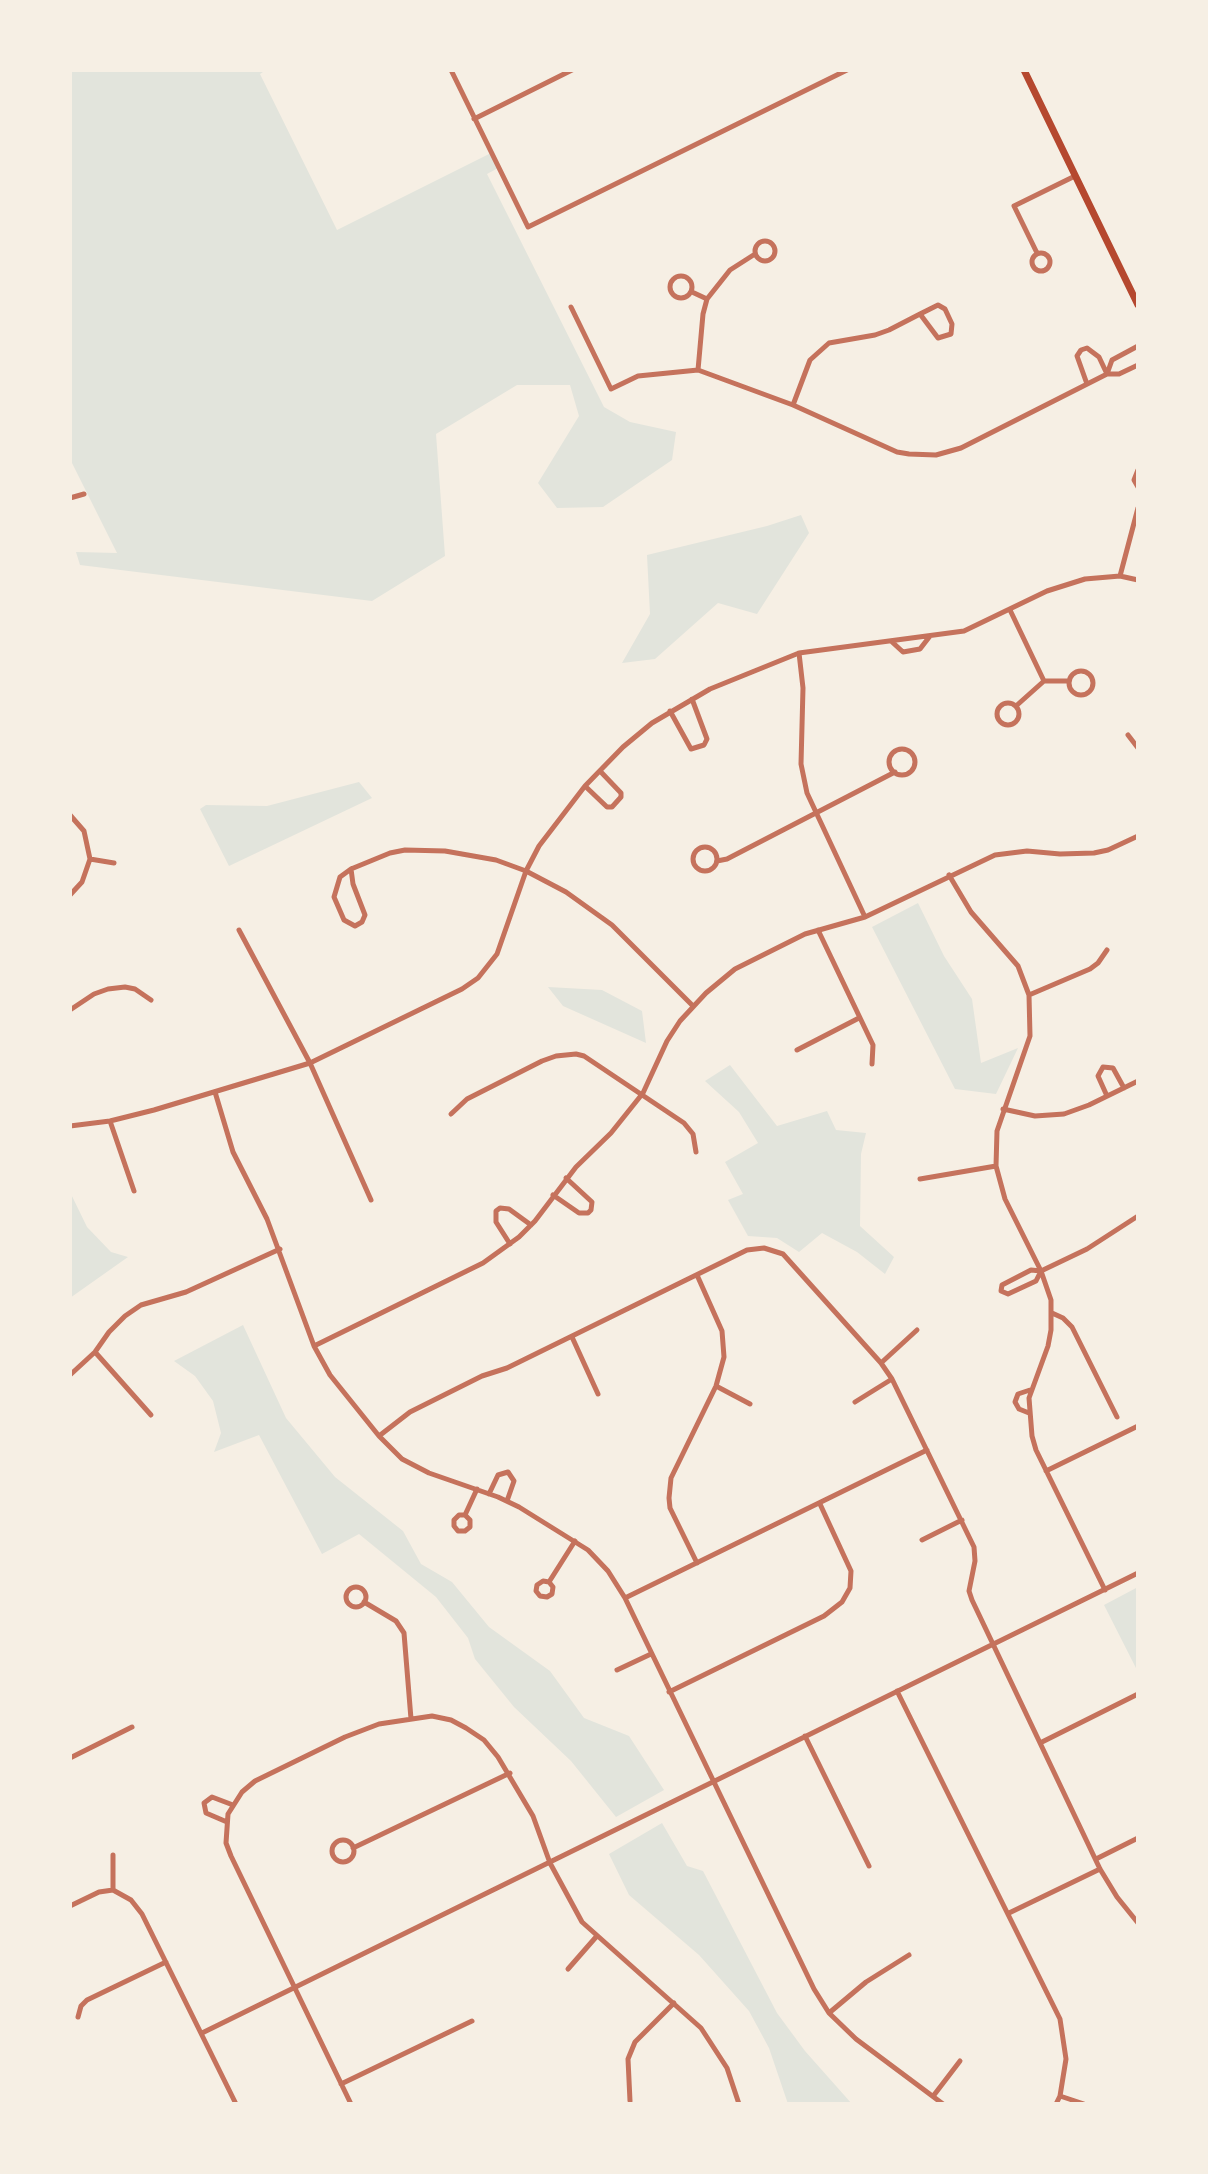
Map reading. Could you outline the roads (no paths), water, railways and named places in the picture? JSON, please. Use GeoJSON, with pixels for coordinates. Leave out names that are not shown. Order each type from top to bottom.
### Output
{"type":"FeatureCollection","features":[{"type":"Feature","properties":{"kind":"main road"},"geometry":{"type":"LineString","coordinates":[[1024,70],[1138,305]]}},
{"type":"Feature","properties":{"kind":"street"},"geometry":{"type":"LineString","coordinates":[[451,70],[528,227],[847,70]]}},
{"type":"Feature","properties":{"kind":"street"},"geometry":{"type":"LineString","coordinates":[[474,119],[569,71]]}},
{"type":"Feature","properties":{"kind":"street"},"geometry":{"type":"LineString","coordinates":[[1037,253],[1014,206],[1075,176]]}},
{"type":"Feature","properties":{"kind":"street"},"geometry":{"type":"LineString","coordinates":[[698,370],[707,299],[730,270],[755,254],[757,245],[762,241],[771,242],[775,247],[775,254],[770,260],[763,261],[755,254]]}},
{"type":"Feature","properties":{"kind":"street"},"geometry":{"type":"LineString","coordinates":[[680,276],[688,278],[692,292],[687,297],[676,298],[670,289],[671,282],[680,276]]}},
{"type":"Feature","properties":{"kind":"street"},"geometry":{"type":"LineString","coordinates":[[692,292],[707,299]]}},
{"type":"Feature","properties":{"kind":"street"},"geometry":{"type":"LineString","coordinates":[[793,405],[810,360],[829,343],[875,335],[938,305],[952,324],[951,334],[943,338],[935,336],[920,314]]}},
{"type":"Feature","properties":{"kind":"street"},"geometry":{"type":"LineString","coordinates":[[571,307],[611,389],[638,376],[698,370],[793,405],[897,452],[936,455],[961,448],[1107,374],[1119,374],[1138,365]]}},
{"type":"Feature","properties":{"kind":"street"},"geometry":{"type":"LineString","coordinates":[[1107,374],[1112,360],[1138,346]]}},
{"type":"Feature","properties":{"kind":"street"},"geometry":{"type":"LineString","coordinates":[[1087,384],[1077,361],[1078,353],[1084,348],[1095,352],[1107,374]]}},
{"type":"Feature","properties":{"kind":"street"},"geometry":{"type":"LineString","coordinates":[[1138,470],[1134,480],[1138,487]]}},
{"type":"Feature","properties":{"kind":"street"},"geometry":{"type":"LineString","coordinates":[[70,498],[84,494]]}},
{"type":"Feature","properties":{"kind":"street"},"geometry":{"type":"LineString","coordinates":[[1120,576],[1138,508]]}},
{"type":"Feature","properties":{"kind":"street"},"geometry":{"type":"LineString","coordinates":[[70,1126],[110,1121],[310,1063],[462,989],[478,978],[497,954],[526,871],[539,846],[585,786],[633,739],[670,711],[692,699],[743,674],[799,653],[964,631],[1067,584],[1120,576],[1138,580]]}},
{"type":"Feature","properties":{"kind":"street"},"geometry":{"type":"LineString","coordinates":[[1010,610],[1044,681]]}},
{"type":"Feature","properties":{"kind":"street"},"geometry":{"type":"LineString","coordinates":[[891,640],[903,652],[920,649],[931,636]]}},
{"type":"Feature","properties":{"kind":"street"},"geometry":{"type":"LineString","coordinates":[[799,653],[803,688],[801,764],[807,793],[865,917]]}},
{"type":"Feature","properties":{"kind":"street"},"geometry":{"type":"LineString","coordinates":[[1083,670],[1091,675],[1094,684],[1089,692],[1080,695],[1072,690],[1069,681],[1074,673],[1083,670]]}},
{"type":"Feature","properties":{"kind":"street"},"geometry":{"type":"LineString","coordinates":[[1016,706],[1044,681],[1069,681]]}},
{"type":"Feature","properties":{"kind":"street"},"geometry":{"type":"LineString","coordinates":[[670,711],[691,749],[704,745],[707,739],[692,699]]}},
{"type":"Feature","properties":{"kind":"street"},"geometry":{"type":"LineString","coordinates":[[1008,703],[1016,706],[1019,714],[1016,722],[1008,726],[1000,723],[996,715],[999,706],[1008,703]]}},
{"type":"Feature","properties":{"kind":"street"},"geometry":{"type":"LineString","coordinates":[[1128,735],[1138,748]]}},
{"type":"Feature","properties":{"kind":"street"},"geometry":{"type":"LineString","coordinates":[[717,861],[715,852],[707,847],[698,849],[693,857],[695,866],[703,871],[712,869],[717,861],[727,859],[895,772],[905,774],[913,769],[915,759],[910,751],[900,749],[892,754],[890,764],[895,772]]}},
{"type":"Feature","properties":{"kind":"street"},"geometry":{"type":"LineString","coordinates":[[585,786],[607,807],[612,807],[621,793],[600,771]]}},
{"type":"Feature","properties":{"kind":"street"},"geometry":{"type":"LineString","coordinates":[[70,815],[84,831],[90,859],[82,882],[70,895]]}},
{"type":"Feature","properties":{"kind":"street"},"geometry":{"type":"LineString","coordinates":[[314,1346],[483,1263],[510,1244],[531,1225],[566,1178],[611,1133],[643,1093],[667,1041],[693,1006],[735,969],[805,934],[865,917],[995,855],[1027,851],[1094,853],[1138,836]]}},
{"type":"Feature","properties":{"kind":"street"},"geometry":{"type":"LineString","coordinates":[[351,869],[353,884],[365,915],[362,922],[355,926],[344,920],[334,897],[340,877],[351,869],[374,858],[405,850],[445,851],[474,855],[526,871],[566,892],[612,925],[693,1006]]}},
{"type":"Feature","properties":{"kind":"street"},"geometry":{"type":"LineString","coordinates":[[90,859],[114,863]]}},
{"type":"Feature","properties":{"kind":"street"},"geometry":{"type":"LineString","coordinates":[[949,875],[971,912],[1018,966],[1029,995],[1030,1036],[997,1131],[996,1166],[1005,1199],[1041,1271],[1051,1300],[1048,1346],[1030,1390],[1029,1413],[1036,1450],[1105,1590]]}},
{"type":"Feature","properties":{"kind":"street"},"geometry":{"type":"LineString","coordinates":[[239,930],[310,1063],[371,1200]]}},
{"type":"Feature","properties":{"kind":"street"},"geometry":{"type":"LineString","coordinates":[[818,930],[873,1045],[872,1064]]}},
{"type":"Feature","properties":{"kind":"street"},"geometry":{"type":"LineString","coordinates":[[1029,995],[1090,969],[1107,950]]}},
{"type":"Feature","properties":{"kind":"street"},"geometry":{"type":"LineString","coordinates":[[70,1010],[94,994],[125,987],[135,989],[151,1000]]}},
{"type":"Feature","properties":{"kind":"street"},"geometry":{"type":"LineString","coordinates":[[797,1050],[859,1018]]}},
{"type":"Feature","properties":{"kind":"street"},"geometry":{"type":"LineString","coordinates":[[451,1114],[467,1099],[485,1089],[542,1061],[567,1053],[584,1056],[643,1093],[690,1128],[696,1152]]}},
{"type":"Feature","properties":{"kind":"street"},"geometry":{"type":"LineString","coordinates":[[1107,1096],[1098,1076],[1103,1067],[1113,1068],[1124,1088]]}},
{"type":"Feature","properties":{"kind":"street"},"geometry":{"type":"LineString","coordinates":[[1003,1109],[1035,1116],[1077,1110],[1138,1081]]}},
{"type":"Feature","properties":{"kind":"street"},"geometry":{"type":"LineString","coordinates":[[215,1092],[233,1152],[280,1249],[314,1346],[330,1375],[379,1436],[402,1459],[414,1467],[507,1501],[575,1541],[608,1571],[625,1598],[814,1989],[829,2013],[856,2039],[943,2104]]}},
{"type":"Feature","properties":{"kind":"street"},"geometry":{"type":"LineString","coordinates":[[110,1121],[134,1191]]}},
{"type":"Feature","properties":{"kind":"street"},"geometry":{"type":"LineString","coordinates":[[920,1179],[996,1166]]}},
{"type":"Feature","properties":{"kind":"street"},"geometry":{"type":"LineString","coordinates":[[553,1195],[579,1213],[591,1210],[592,1202],[566,1178]]}},
{"type":"Feature","properties":{"kind":"street"},"geometry":{"type":"LineString","coordinates":[[510,1244],[496,1222],[496,1211],[509,1209],[531,1225]]}},
{"type":"Feature","properties":{"kind":"street"},"geometry":{"type":"LineString","coordinates":[[1041,1271],[1036,1281],[1008,1294],[1001,1291],[1002,1285],[1018,1276],[1031,1270],[1041,1271],[1087,1249],[1138,1216]]}},
{"type":"Feature","properties":{"kind":"street"},"geometry":{"type":"LineString","coordinates":[[379,1436],[410,1412],[482,1376],[507,1368],[756,1248],[774,1249],[792,1261],[892,1379],[976,1554],[969,1591],[1100,1869],[1138,1923]]}},
{"type":"Feature","properties":{"kind":"street"},"geometry":{"type":"LineString","coordinates":[[70,1375],[95,1352],[125,1316],[141,1305],[186,1292],[280,1249]]}},
{"type":"Feature","properties":{"kind":"street"},"geometry":{"type":"LineString","coordinates":[[697,1275],[722,1331],[724,1357],[716,1386],[669,1488],[670,1508],[697,1563]]}},
{"type":"Feature","properties":{"kind":"street"},"geometry":{"type":"LineString","coordinates":[[1052,1313],[1072,1327],[1117,1417]]}},
{"type":"Feature","properties":{"kind":"street"},"geometry":{"type":"LineString","coordinates":[[881,1363],[917,1330]]}},
{"type":"Feature","properties":{"kind":"street"},"geometry":{"type":"LineString","coordinates":[[572,1337],[598,1394]]}},
{"type":"Feature","properties":{"kind":"street"},"geometry":{"type":"LineString","coordinates":[[95,1352],[151,1415]]}},
{"type":"Feature","properties":{"kind":"street"},"geometry":{"type":"LineString","coordinates":[[855,1402],[892,1379]]}},
{"type":"Feature","properties":{"kind":"street"},"geometry":{"type":"LineString","coordinates":[[716,1386],[750,1404]]}},
{"type":"Feature","properties":{"kind":"street"},"geometry":{"type":"LineString","coordinates":[[1029,1413],[1019,1409],[1015,1399],[1018,1394],[1030,1390]]}},
{"type":"Feature","properties":{"kind":"street"},"geometry":{"type":"LineString","coordinates":[[1046,1471],[1138,1426]]}},
{"type":"Feature","properties":{"kind":"street"},"geometry":{"type":"LineString","coordinates":[[625,1598],[927,1450]]}},
{"type":"Feature","properties":{"kind":"street"},"geometry":{"type":"LineString","coordinates":[[489,1494],[498,1475],[508,1472],[514,1481],[507,1501]]}},
{"type":"Feature","properties":{"kind":"street"},"geometry":{"type":"LineString","coordinates":[[465,1515],[477,1489]]}},
{"type":"Feature","properties":{"kind":"street"},"geometry":{"type":"LineString","coordinates":[[669,1692],[836,1609],[847,1594],[851,1580],[848,1562],[820,1504]]}},
{"type":"Feature","properties":{"kind":"street"},"geometry":{"type":"LineString","coordinates":[[922,1540],[962,1520]]}},
{"type":"Feature","properties":{"kind":"street"},"geometry":{"type":"LineString","coordinates":[[549,1582],[575,1541]]}},
{"type":"Feature","properties":{"kind":"street"},"geometry":{"type":"LineString","coordinates":[[202,2033],[1138,1573]]}},
{"type":"Feature","properties":{"kind":"street"},"geometry":{"type":"LineString","coordinates":[[353,1587],[361,1588],[366,1594],[364,1602],[358,1607],[350,1605],[346,1599],[347,1591],[353,1587]]}},
{"type":"Feature","properties":{"kind":"street"},"geometry":{"type":"LineString","coordinates":[[364,1602],[396,1621],[404,1633],[411,1719]]}},
{"type":"Feature","properties":{"kind":"street"},"geometry":{"type":"LineString","coordinates":[[617,1670],[651,1654]]}},
{"type":"Feature","properties":{"kind":"street"},"geometry":{"type":"LineString","coordinates":[[897,1691],[1009,1913],[1063,2030],[1066,2059],[1056,2104]]}},
{"type":"Feature","properties":{"kind":"street"},"geometry":{"type":"LineString","coordinates":[[1040,1743],[1138,1694]]}},
{"type":"Feature","properties":{"kind":"street"},"geometry":{"type":"LineString","coordinates":[[351,2104],[231,1856],[226,1843],[228,1814],[255,1781],[332,1743],[379,1724],[432,1716],[451,1720],[484,1740],[510,1773],[533,1816],[550,1863],[582,1922],[674,2003],[713,2043],[727,2068],[739,2104]]}},
{"type":"Feature","properties":{"kind":"street"},"geometry":{"type":"LineString","coordinates":[[70,1758],[132,1727]]}},
{"type":"Feature","properties":{"kind":"street"},"geometry":{"type":"LineString","coordinates":[[805,1736],[869,1866]]}},
{"type":"Feature","properties":{"kind":"street"},"geometry":{"type":"LineString","coordinates":[[353,1848],[510,1773]]}},
{"type":"Feature","properties":{"kind":"street"},"geometry":{"type":"LineString","coordinates":[[227,1822],[206,1813],[204,1803],[212,1797],[233,1805]]}},
{"type":"Feature","properties":{"kind":"street"},"geometry":{"type":"LineString","coordinates":[[1096,1859],[1138,1838]]}},
{"type":"Feature","properties":{"kind":"street"},"geometry":{"type":"LineString","coordinates":[[340,1840],[348,1841],[353,1848],[352,1856],[345,1861],[337,1860],[332,1853],[333,1845],[340,1840]]}},
{"type":"Feature","properties":{"kind":"street"},"geometry":{"type":"LineString","coordinates":[[113,1855],[113,1890]]}},
{"type":"Feature","properties":{"kind":"street"},"geometry":{"type":"LineString","coordinates":[[1009,1913],[1100,1869]]}},
{"type":"Feature","properties":{"kind":"street"},"geometry":{"type":"LineString","coordinates":[[70,1906],[99,1892],[113,1890],[131,1900],[142,1914],[236,2104]]}},
{"type":"Feature","properties":{"kind":"street"},"geometry":{"type":"LineString","coordinates":[[568,1969],[596,1937]]}},
{"type":"Feature","properties":{"kind":"street"},"geometry":{"type":"LineString","coordinates":[[829,2013],[866,1982],[909,1955]]}},
{"type":"Feature","properties":{"kind":"street"},"geometry":{"type":"LineString","coordinates":[[78,2017],[81,2006],[87,2000],[166,1962]]}},
{"type":"Feature","properties":{"kind":"street"},"geometry":{"type":"LineString","coordinates":[[630,2101],[628,2059],[635,2042],[674,2003]]}},
{"type":"Feature","properties":{"kind":"street"},"geometry":{"type":"LineString","coordinates":[[341,2084],[472,2021]]}},
{"type":"Feature","properties":{"kind":"street"},"geometry":{"type":"LineString","coordinates":[[934,2095],[960,2061]]}},
{"type":"Feature","properties":{"kind":"street"},"geometry":{"type":"LineString","coordinates":[[1060,2096],[1084,2104]]}}]}
